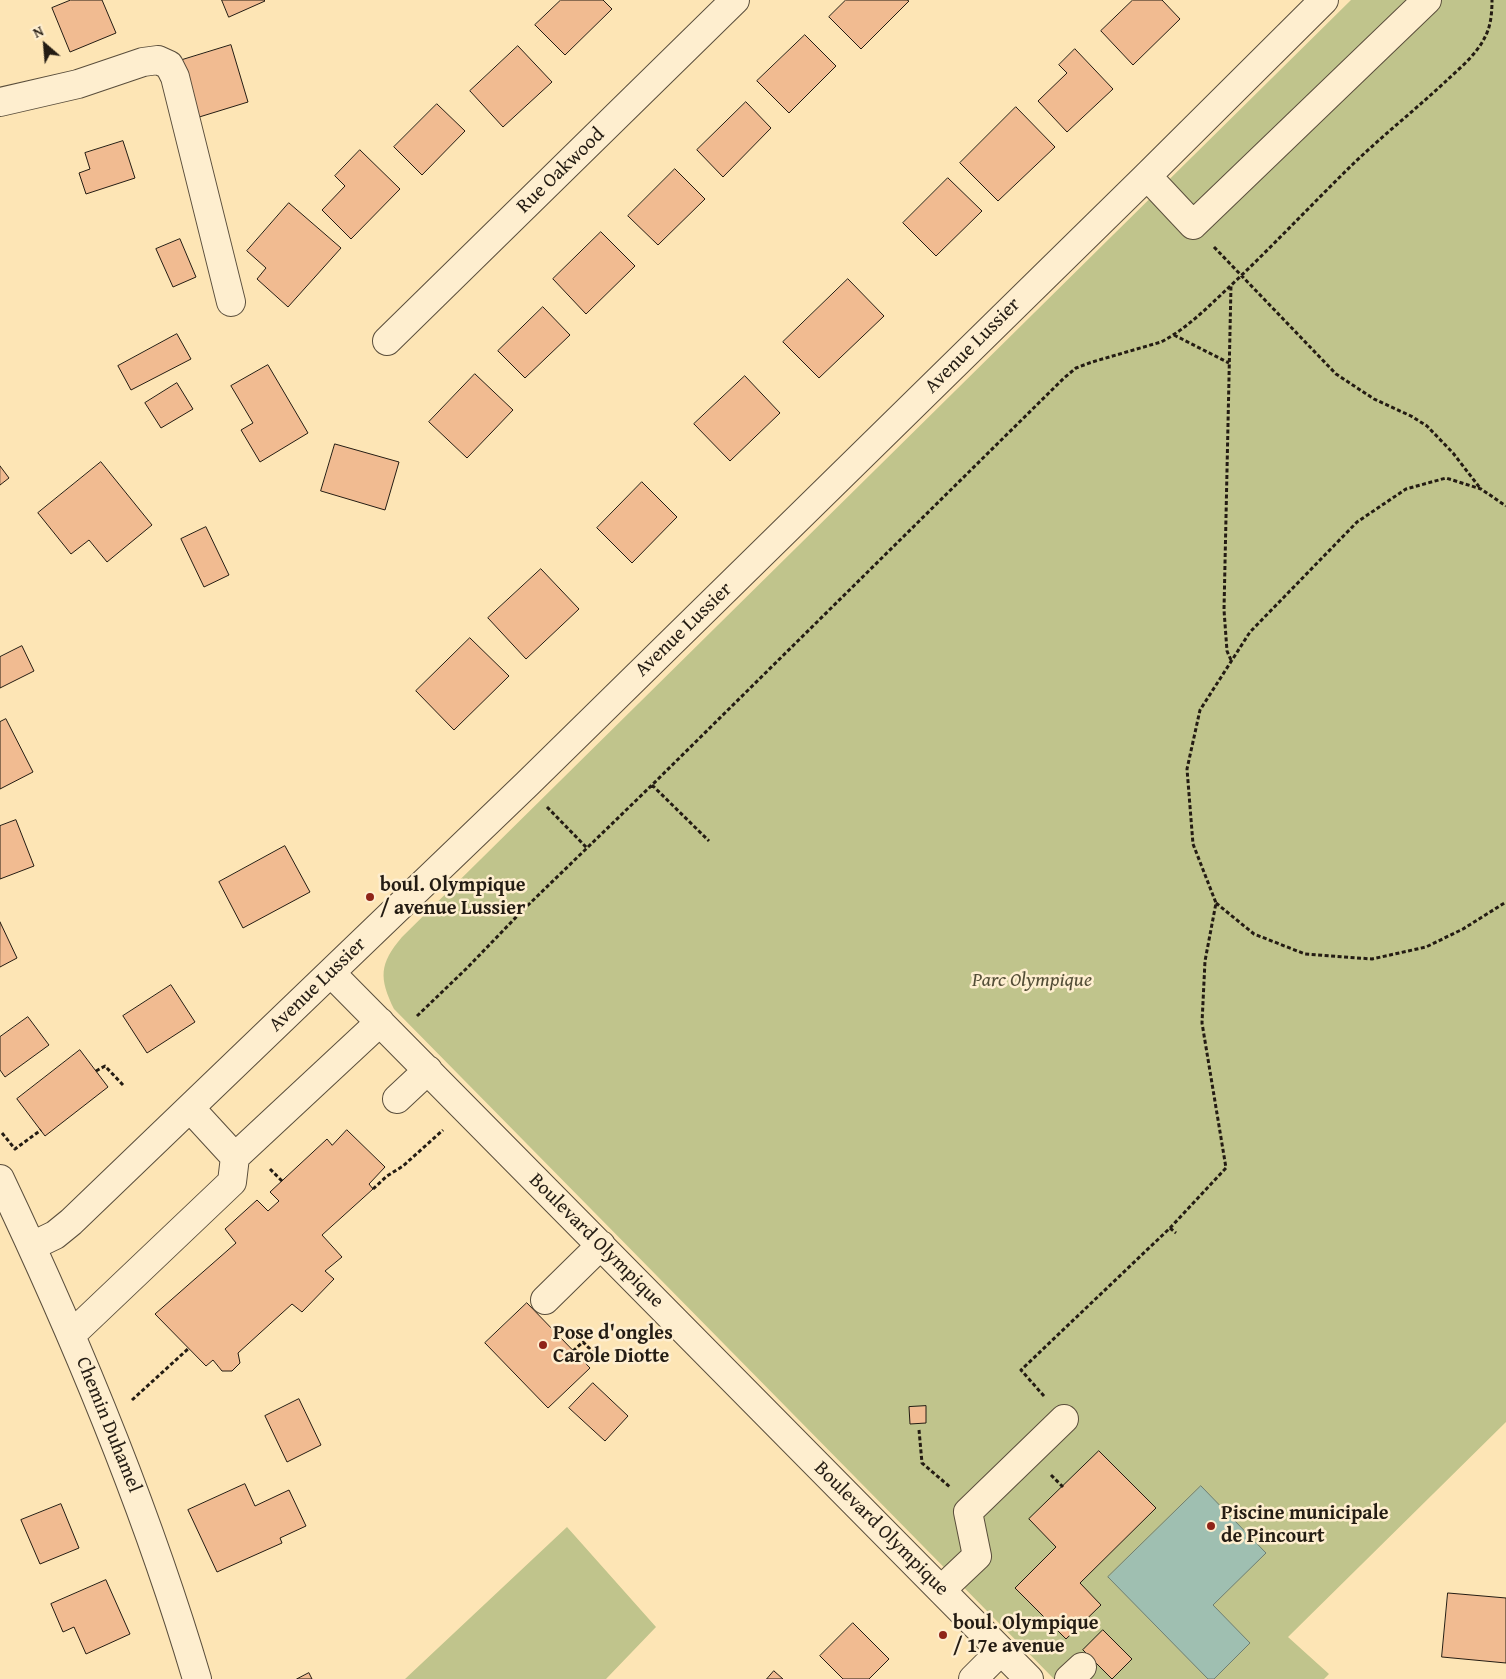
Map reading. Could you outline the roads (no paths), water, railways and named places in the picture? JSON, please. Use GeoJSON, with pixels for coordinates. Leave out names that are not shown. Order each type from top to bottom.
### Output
{"type":"FeatureCollection","features":[{"type":"Feature","properties":{"kind":"street","name":"Rue Oakwood"},"geometry":{"type":"LineString","coordinates":[[387,341],[735,0]]}},
{"type":"Feature","properties":{"kind":"street","name":"Avenue Lussier"},"geometry":{"type":"LineString","coordinates":[[32,1246],[55,1234],[71,1222],[527,784],[1324,0]]}},
{"type":"Feature","properties":{"kind":"street"},"geometry":{"type":"LineString","coordinates":[[1147,176],[1193,225],[1427,0]]}},
{"type":"Feature","properties":{"kind":"street"},"geometry":{"type":"LineString","coordinates":[[0,102],[78,84],[143,62],[158,60],[169,65],[175,76],[230,302]]}},
{"type":"Feature","properties":{"kind":"street","name":"Boulevard Olympique"},"geometry":{"type":"LineString","coordinates":[[331,973],[1029,1679]]}},
{"type":"Feature","properties":{"kind":"street"},"geometry":{"type":"LineString","coordinates":[[71,1335],[232,1182],[236,1157],[380,1022]]}},
{"type":"Feature","properties":{"kind":"street"},"geometry":{"type":"LineString","coordinates":[[397,1099],[428,1070]]}},
{"type":"Feature","properties":{"kind":"street"},"geometry":{"type":"LineString","coordinates":[[190,1108],[236,1157]]}},
{"type":"Feature","properties":{"kind":"street","name":"Chemin Duhamel"},"geometry":{"type":"LineString","coordinates":[[3,1193],[32,1246],[107,1423],[160,1560],[197,1679]]}},
{"type":"Feature","properties":{"kind":"street"},"geometry":{"type":"LineString","coordinates":[[545,1300],[600,1245]]}},
{"type":"Feature","properties":{"kind":"street"},"geometry":{"type":"LineString","coordinates":[[941,1590],[977,1556],[968,1512],[1064,1419]]}},
{"type":"Feature","properties":{"kind":"street"},"geometry":{"type":"LineString","coordinates":[[973,1679],[1001,1651]]}},
{"type":"Feature","properties":{"kind":"place","name":"boul. Olympique / avenue Lussier"},"geometry":{"type":"Point","coordinates":[370,897]}},
{"type":"Feature","properties":{"kind":"place","name":"Pose d'ongles Carole Diotte"},"geometry":{"type":"Point","coordinates":[543,1345]}},
{"type":"Feature","properties":{"kind":"place","name":"Piscine municipale de Pincourt"},"geometry":{"type":"Point","coordinates":[1211,1526]}},
{"type":"Feature","properties":{"kind":"place","name":"boul. Olympique / 17e avenue"},"geometry":{"type":"Point","coordinates":[943,1635]}},
{"type":"Feature","properties":{"kind":"park label","name":"Parc Olympique"},"geometry":{"type":"Point","coordinates":[1032,981]}}]}
